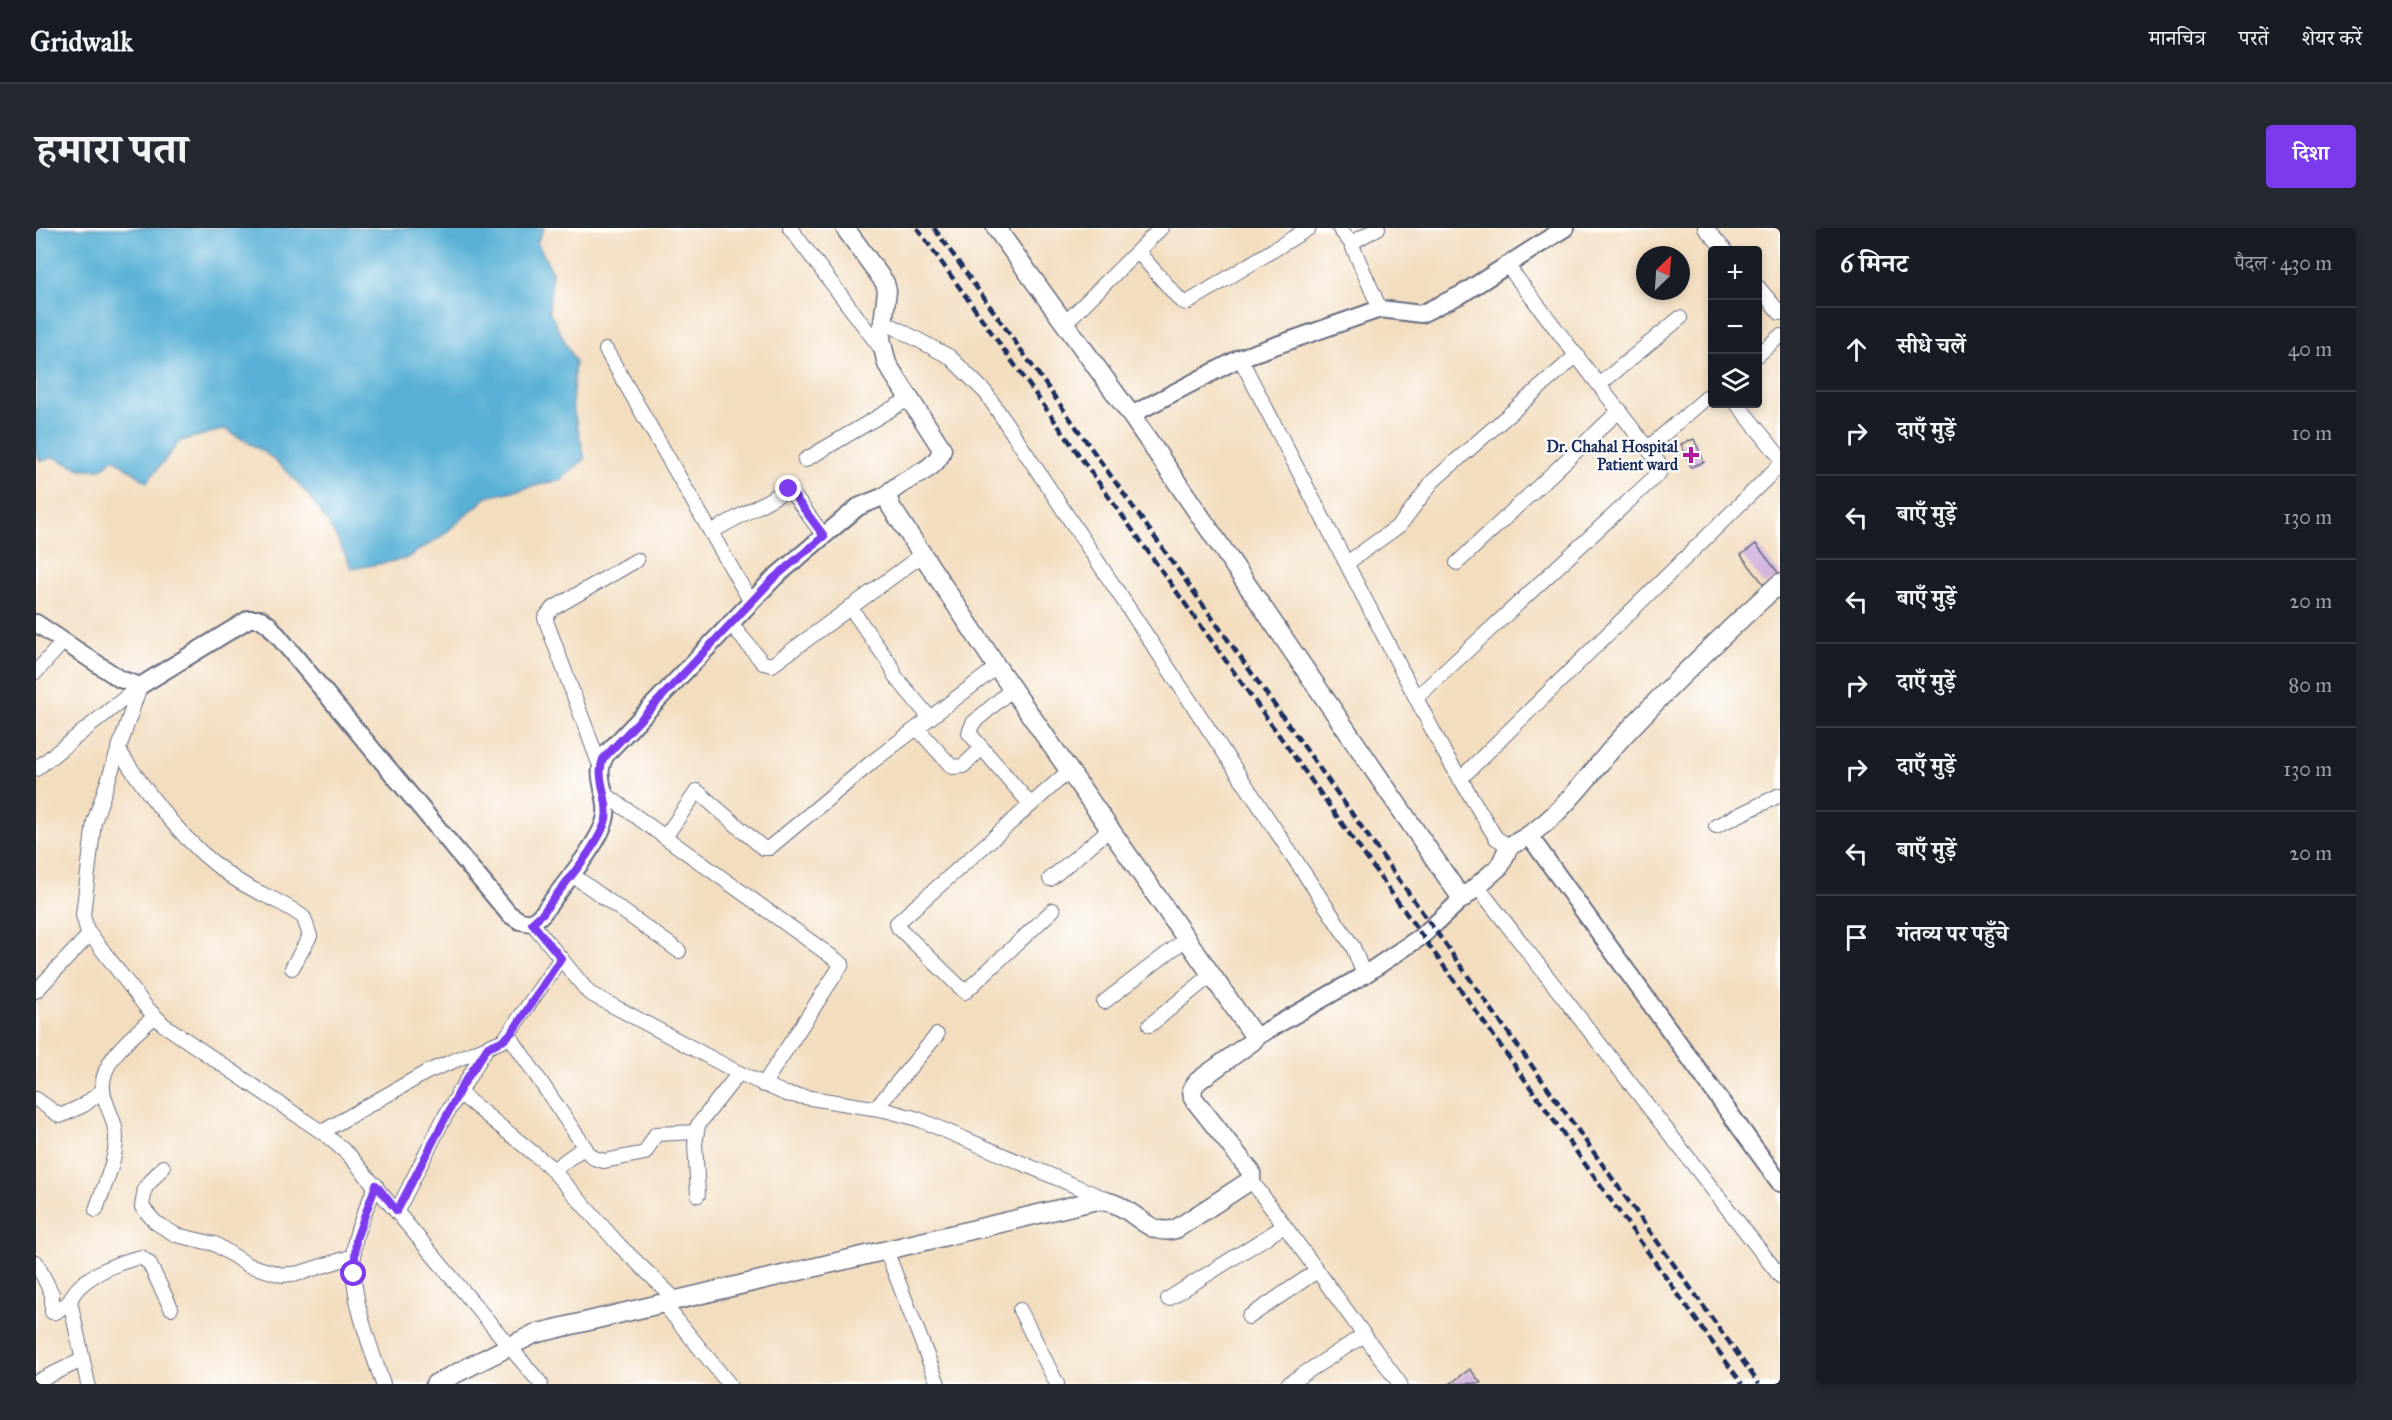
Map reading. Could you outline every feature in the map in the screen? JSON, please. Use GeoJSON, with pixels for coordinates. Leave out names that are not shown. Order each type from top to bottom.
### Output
{"type":"FeatureCollection","features":[{"type":"Feature","properties":{"kind":"main road"},"geometry":{"type":"LineString","coordinates":[[435,1384],[534,1334],[1093,1201],[1108,1200],[1120,1204],[1154,1230],[1166,1232],[1176,1229],[1251,1180],[1251,1172],[1193,1098],[1192,1089],[1198,1081],[1254,1038],[1012,689],[891,507],[887,495],[896,484],[934,465],[940,458],[942,450],[938,440],[886,364],[882,350],[881,320],[887,291],[885,283],[845,228]]}},
{"type":"Feature","properties":{"kind":"main road"},"geometry":{"type":"LineString","coordinates":[[998,229],[1131,415],[1462,899],[1500,866],[1509,846],[1530,837],[1557,811],[1626,733],[1780,583]]}},
{"type":"Feature","properties":{"kind":"street"},"geometry":{"type":"LineString","coordinates":[[790,228],[882,350]]}},
{"type":"Feature","properties":{"kind":"street"},"geometry":{"type":"LineString","coordinates":[[1065,323],[1161,228]]}},
{"type":"Feature","properties":{"kind":"street"},"geometry":{"type":"LineString","coordinates":[[1138,252],[1181,301],[1187,303],[1309,228]]}},
{"type":"Feature","properties":{"kind":"street"},"geometry":{"type":"LineString","coordinates":[[1340,228],[1351,243],[1380,309]]}},
{"type":"Feature","properties":{"kind":"street"},"geometry":{"type":"LineString","coordinates":[[1351,243],[1378,228]]}},
{"type":"Feature","properties":{"kind":"street"},"geometry":{"type":"LineString","coordinates":[[1131,415],[1240,358],[1380,309],[1421,314],[1462,294],[1565,228]]}},
{"type":"Feature","properties":{"kind":"street"},"geometry":{"type":"LineString","coordinates":[[1706,228],[1722,246]]}},
{"type":"Feature","properties":{"kind":"street"},"geometry":{"type":"LineString","coordinates":[[1416,698],[1659,473],[1660,462],[1507,265]]}},
{"type":"Feature","properties":{"kind":"street"},"geometry":{"type":"LineString","coordinates":[[1762,292],[1780,313]]}},
{"type":"Feature","properties":{"kind":"street"},"geometry":{"type":"LineString","coordinates":[[1600,384],[1680,318]]}},
{"type":"Feature","properties":{"kind":"street"},"geometry":{"type":"LineString","coordinates":[[881,320],[950,357],[986,393],[1353,947],[1364,975]]}},
{"type":"Feature","properties":{"kind":"street"},"geometry":{"type":"LineString","coordinates":[[1759,354],[1780,336]]}},
{"type":"Feature","properties":{"kind":"street"},"geometry":{"type":"LineString","coordinates":[[606,350],[751,602]]}},
{"type":"Feature","properties":{"kind":"street"},"geometry":{"type":"LineString","coordinates":[[1347,563],[1400,525],[1433,481],[1577,355]]}},
{"type":"Feature","properties":{"kind":"street"},"geometry":{"type":"LineString","coordinates":[[1240,358],[1460,779],[1496,838],[1509,846]]}},
{"type":"Feature","properties":{"kind":"street"},"geometry":{"type":"LineString","coordinates":[[1649,447],[1708,397]]}},
{"type":"Feature","properties":{"kind":"street"},"geometry":{"type":"LineString","coordinates":[[805,460],[910,398]]}},
{"type":"Feature","properties":{"kind":"street"},"geometry":{"type":"LineString","coordinates":[[1740,408],[1780,457]]}},
{"type":"Feature","properties":{"kind":"street"},"geometry":{"type":"LineString","coordinates":[[1457,563],[1620,410]]}},
{"type":"Feature","properties":{"kind":"street"},"geometry":{"type":"LineString","coordinates":[[1460,779],[1780,465]]}},
{"type":"Feature","properties":{"kind":"street"},"geometry":{"type":"LineString","coordinates":[[711,532],[789,489],[824,536]]}},
{"type":"Feature","properties":{"kind":"street"},"geometry":{"type":"LineString","coordinates":[[600,766],[608,752],[774,578],[858,507],[887,495]]}},
{"type":"Feature","properties":{"kind":"street"},"geometry":{"type":"LineString","coordinates":[[730,623],[763,663],[770,666],[922,555]]}},
{"type":"Feature","properties":{"kind":"street"},"geometry":{"type":"LineString","coordinates":[[532,923],[543,913],[604,826],[607,807],[602,792],[600,766],[545,618],[552,609],[637,560]]}},
{"type":"Feature","properties":{"kind":"street"},"geometry":{"type":"LineString","coordinates":[[850,607],[892,667],[895,676],[930,718]]}},
{"type":"Feature","properties":{"kind":"street"},"geometry":{"type":"LineString","coordinates":[[36,770],[140,686],[249,619],[261,619],[269,625],[509,914],[520,921],[532,923],[581,986],[597,999],[764,1085],[808,1100],[876,1108],[925,1122],[1108,1200]]}},
{"type":"Feature","properties":{"kind":"street"},"geometry":{"type":"LineString","coordinates":[[36,623],[120,679],[140,686]]}},
{"type":"Feature","properties":{"kind":"street"},"geometry":{"type":"LineString","coordinates":[[36,672],[64,641]]}},
{"type":"Feature","properties":{"kind":"street"},"geometry":{"type":"LineString","coordinates":[[664,837],[697,791],[766,849],[997,667]]}},
{"type":"Feature","properties":{"kind":"street"},"geometry":{"type":"LineString","coordinates":[[140,686],[94,822],[83,915],[90,934],[154,1017],[322,1132],[349,1155],[541,1384]]}},
{"type":"Feature","properties":{"kind":"street"},"geometry":{"type":"LineString","coordinates":[[1012,689],[974,723],[969,733],[1031,805]]}},
{"type":"Feature","properties":{"kind":"street"},"geometry":{"type":"LineString","coordinates":[[917,728],[952,767],[963,766],[982,748]]}},
{"type":"Feature","properties":{"kind":"street"},"geometry":{"type":"LineString","coordinates":[[118,749],[164,813],[202,852],[236,880],[304,918],[310,936],[292,968]]}},
{"type":"Feature","properties":{"kind":"street"},"geometry":{"type":"LineString","coordinates":[[1053,910],[969,991],[965,992],[898,927],[900,918],[1070,771]]}},
{"type":"Feature","properties":{"kind":"street"},"geometry":{"type":"LineString","coordinates":[[602,792],[842,964],[764,1085]]}},
{"type":"Feature","properties":{"kind":"street"},"geometry":{"type":"LineString","coordinates":[[1716,826],[1780,795]]}},
{"type":"Feature","properties":{"kind":"street"},"geometry":{"type":"LineString","coordinates":[[1050,879],[1110,829]]}},
{"type":"Feature","properties":{"kind":"street"},"geometry":{"type":"LineString","coordinates":[[1530,837],[1780,1183]]}},
{"type":"Feature","properties":{"kind":"street"},"geometry":{"type":"LineString","coordinates":[[571,874],[678,951]]}},
{"type":"Feature","properties":{"kind":"street"},"geometry":{"type":"LineString","coordinates":[[1477,886],[1780,1276]]}},
{"type":"Feature","properties":{"kind":"street"},"geometry":{"type":"LineString","coordinates":[[1254,1038],[1364,975],[1422,936],[1462,899]]}},
{"type":"Feature","properties":{"kind":"street"},"geometry":{"type":"LineString","coordinates":[[36,991],[90,934]]}},
{"type":"Feature","properties":{"kind":"street"},"geometry":{"type":"LineString","coordinates":[[1104,1002],[1186,939]]}},
{"type":"Feature","properties":{"kind":"street"},"geometry":{"type":"LineString","coordinates":[[322,1132],[427,1072],[488,1047],[509,1035],[561,958]]}},
{"type":"Feature","properties":{"kind":"street"},"geometry":{"type":"LineString","coordinates":[[1150,1025],[1211,975]]}},
{"type":"Feature","properties":{"kind":"street"},"geometry":{"type":"LineString","coordinates":[[96,1210],[116,1140],[113,1120],[103,1090],[104,1076],[121,1048],[154,1017]]}},
{"type":"Feature","properties":{"kind":"street"},"geometry":{"type":"LineString","coordinates":[[509,1035],[594,1158],[610,1160],[645,1153],[653,1137],[661,1133],[696,1132]]}},
{"type":"Feature","properties":{"kind":"street"},"geometry":{"type":"LineString","coordinates":[[876,1108],[937,1035]]}},
{"type":"Feature","properties":{"kind":"street"},"geometry":{"type":"LineString","coordinates":[[397,1211],[458,1092],[488,1047]]}},
{"type":"Feature","properties":{"kind":"street"},"geometry":{"type":"LineString","coordinates":[[698,1195],[696,1132],[709,1108],[739,1073]]}},
{"type":"Feature","properties":{"kind":"street"},"geometry":{"type":"LineString","coordinates":[[36,1099],[60,1116],[84,1106],[103,1090]]}},
{"type":"Feature","properties":{"kind":"street"},"geometry":{"type":"LineString","coordinates":[[458,1092],[554,1170],[670,1302],[729,1384]]}},
{"type":"Feature","properties":{"kind":"street"},"geometry":{"type":"LineString","coordinates":[[554,1170],[580,1149],[586,1149]]}},
{"type":"Feature","properties":{"kind":"street"},"geometry":{"type":"LineString","coordinates":[[163,1167],[145,1188],[142,1206],[154,1222],[176,1235],[215,1244],[248,1265],[282,1275],[300,1273],[354,1256]]}},
{"type":"Feature","properties":{"kind":"street"},"geometry":{"type":"LineString","coordinates":[[1251,1180],[1397,1380],[1382,1384]]}},
{"type":"Feature","properties":{"kind":"street"},"geometry":{"type":"LineString","coordinates":[[376,1185],[362,1220],[354,1256],[356,1293],[383,1384]]}},
{"type":"Feature","properties":{"kind":"street"},"geometry":{"type":"LineString","coordinates":[[1168,1299],[1284,1226]]}},
{"type":"Feature","properties":{"kind":"street"},"geometry":{"type":"LineString","coordinates":[[886,1250],[938,1384]]}},
{"type":"Feature","properties":{"kind":"street"},"geometry":{"type":"LineString","coordinates":[[36,1262],[52,1294],[52,1312],[56,1312],[70,1301],[76,1290],[96,1275],[141,1257],[149,1263],[171,1308]]}},
{"type":"Feature","properties":{"kind":"street"},"geometry":{"type":"LineString","coordinates":[[1249,1317],[1317,1270]]}},
{"type":"Feature","properties":{"kind":"street"},"geometry":{"type":"LineString","coordinates":[[70,1301],[88,1384]]}},
{"type":"Feature","properties":{"kind":"street"},"geometry":{"type":"LineString","coordinates":[[1020,1310],[1057,1384]]}},
{"type":"Feature","properties":{"kind":"street"},"geometry":{"type":"LineString","coordinates":[[1288,1384],[1364,1335]]}},
{"type":"Feature","properties":{"kind":"street"},"geometry":{"type":"LineString","coordinates":[[36,1382],[82,1360]]}},
{"type":"Feature","properties":{"kind":"water"},"geometry":{"type":"Polygon","coordinates":[[[36,228],[544,228],[537,242],[552,272],[549,311],[575,361],[572,404],[585,459],[560,480],[487,497],[442,536],[405,559],[352,569],[328,524],[297,482],[268,455],[225,429],[180,441],[147,482],[113,458],[102,469],[81,469],[54,457],[41,461],[36,453],[36,228]]]}},
{"type":"Feature","properties":{"kind":"building"},"geometry":{"type":"Polygon","coordinates":[[[1694,439],[1704,462],[1691,467],[1681,444],[1694,439]]]}},
{"type":"Feature","properties":{"kind":"building"},"geometry":{"type":"Polygon","coordinates":[[[1756,544],[1780,575],[1765,586],[1741,555],[1756,544]]]}},
{"type":"Feature","properties":{"kind":"building"},"geometry":{"type":"Polygon","coordinates":[[[1470,1369],[1481,1383],[1450,1384],[1470,1369]]]}},
{"type":"Feature","properties":{"kind":"railway"},"geometry":{"type":"LineString","coordinates":[[917,228],[1742,1384]]}},
{"type":"Feature","properties":{"kind":"railway"},"geometry":{"type":"LineString","coordinates":[[934,228],[1759,1384]]}},
{"type":"Feature","properties":{"kind":"place","name":"Dr. Chahal Hospital Patient ward"},"geometry":{"type":"Point","coordinates":[1691,455]}},
{"type":"Feature","properties":{"kind":"route"},"geometry":{"type":"LineString","coordinates":[[354,1274],[356,1239],[376,1185],[397,1211],[462,1086],[488,1047],[504,1040],[513,1031],[561,958],[532,923],[543,913],[600,835],[604,826],[607,807],[600,776],[603,759],[774,578],[824,536],[792,490],[789,489]]}}]}
